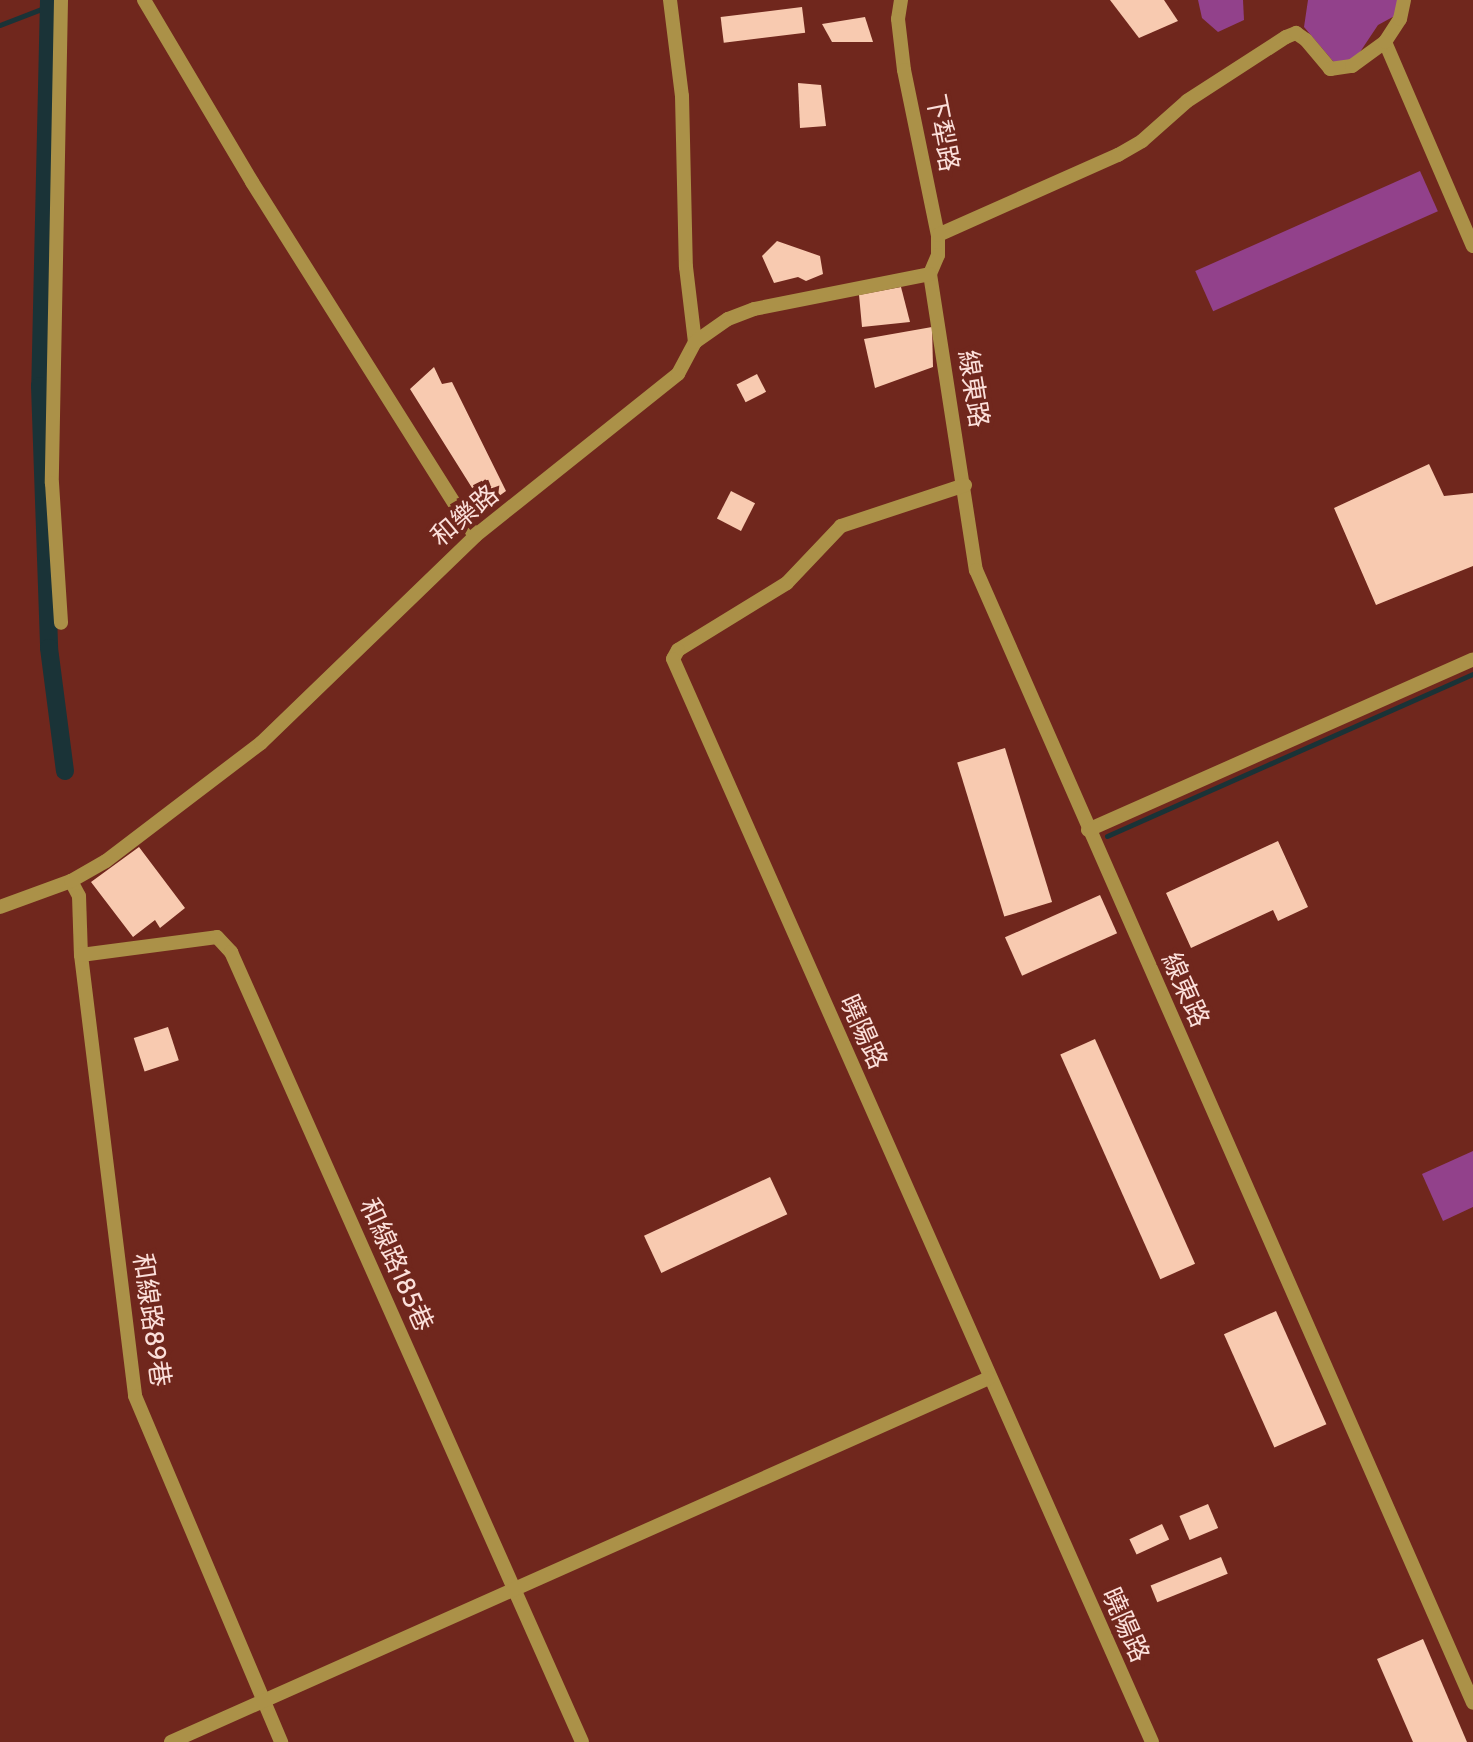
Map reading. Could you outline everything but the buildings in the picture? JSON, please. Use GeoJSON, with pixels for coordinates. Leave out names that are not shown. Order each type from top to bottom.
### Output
{"type":"FeatureCollection","features":[{"type":"Feature","properties":{"kind":"street"},"geometry":{"type":"LineString","coordinates":[[61,0],[52,483],[61,623]]}},
{"type":"Feature","properties":{"kind":"street"},"geometry":{"type":"LineString","coordinates":[[144,0],[252,182],[475,536]]}},
{"type":"Feature","properties":{"kind":"street"},"geometry":{"type":"LineString","coordinates":[[670,0],[682,96],[686,267],[695,342]]}},
{"type":"Feature","properties":{"kind":"street","name":"下犁路"},"geometry":{"type":"LineString","coordinates":[[901,0],[898,19],[904,70],[938,235],[938,255],[930,274]]}},
{"type":"Feature","properties":{"kind":"street"},"geometry":{"type":"LineString","coordinates":[[938,235],[1130,148],[1187,101],[1286,37],[1296,33],[1330,69],[1352,66],[1385,42],[1400,19],[1404,0]]}},
{"type":"Feature","properties":{"kind":"street"},"geometry":{"type":"LineString","coordinates":[[1385,42],[1473,246]]}},
{"type":"Feature","properties":{"kind":"street","name":"和樂路"},"geometry":{"type":"LineString","coordinates":[[0,907],[71,881],[106,861],[261,743],[475,536],[678,374],[695,342],[728,319],[754,309],[930,274]]}},
{"type":"Feature","properties":{"kind":"street","name":"線東路"},"geometry":{"type":"LineString","coordinates":[[930,274],[976,570],[1473,1703]]}},
{"type":"Feature","properties":{"kind":"street","name":"曉陽路"},"geometry":{"type":"LineString","coordinates":[[965,485],[841,526],[787,583],[690,642],[678,650],[673,659],[1152,1742]]}},
{"type":"Feature","properties":{"kind":"street"},"geometry":{"type":"LineString","coordinates":[[1088,830],[1473,659]]}},
{"type":"Feature","properties":{"kind":"street","name":"和線路89巷"},"geometry":{"type":"LineString","coordinates":[[71,881],[79,896],[81,955],[135,1396],[281,1742]]}},
{"type":"Feature","properties":{"kind":"street","name":"和線路185巷"},"geometry":{"type":"LineString","coordinates":[[81,955],[217,937],[231,952],[582,1742]]}},
{"type":"Feature","properties":{"kind":"street"},"geometry":{"type":"LineString","coordinates":[[171,1742],[989,1378]]}},
{"type":"Feature","properties":{"kind":"shaded area"},"geometry":{"type":"Polygon","coordinates":[[[1198,0],[1243,0],[1244,20],[1218,32],[1202,18],[1198,0]]]}},
{"type":"Feature","properties":{"kind":"shaded area"},"geometry":{"type":"Polygon","coordinates":[[[1308,0],[1404,0],[1400,13],[1378,25],[1358,55],[1338,67],[1304,27],[1308,0]]]}},
{"type":"Feature","properties":{"kind":"shaded area"},"geometry":{"type":"Polygon","coordinates":[[[1420,171],[1438,211],[1213,311],[1195,271],[1420,171]]]}},
{"type":"Feature","properties":{"kind":"shaded area"},"geometry":{"type":"Polygon","coordinates":[[[1473,1151],[1473,1207],[1443,1221],[1422,1174],[1473,1151]]]}},
{"type":"Feature","properties":{"kind":"waterway"},"geometry":{"type":"LineString","coordinates":[[49,0],[40,386],[49,648],[65,771]]}},
{"type":"Feature","properties":{"kind":"waterway"},"geometry":{"type":"LineString","coordinates":[[0,25],[49,6]]}},
{"type":"Feature","properties":{"kind":"waterway"},"geometry":{"type":"LineString","coordinates":[[1107,836],[1473,674]]}}]}
